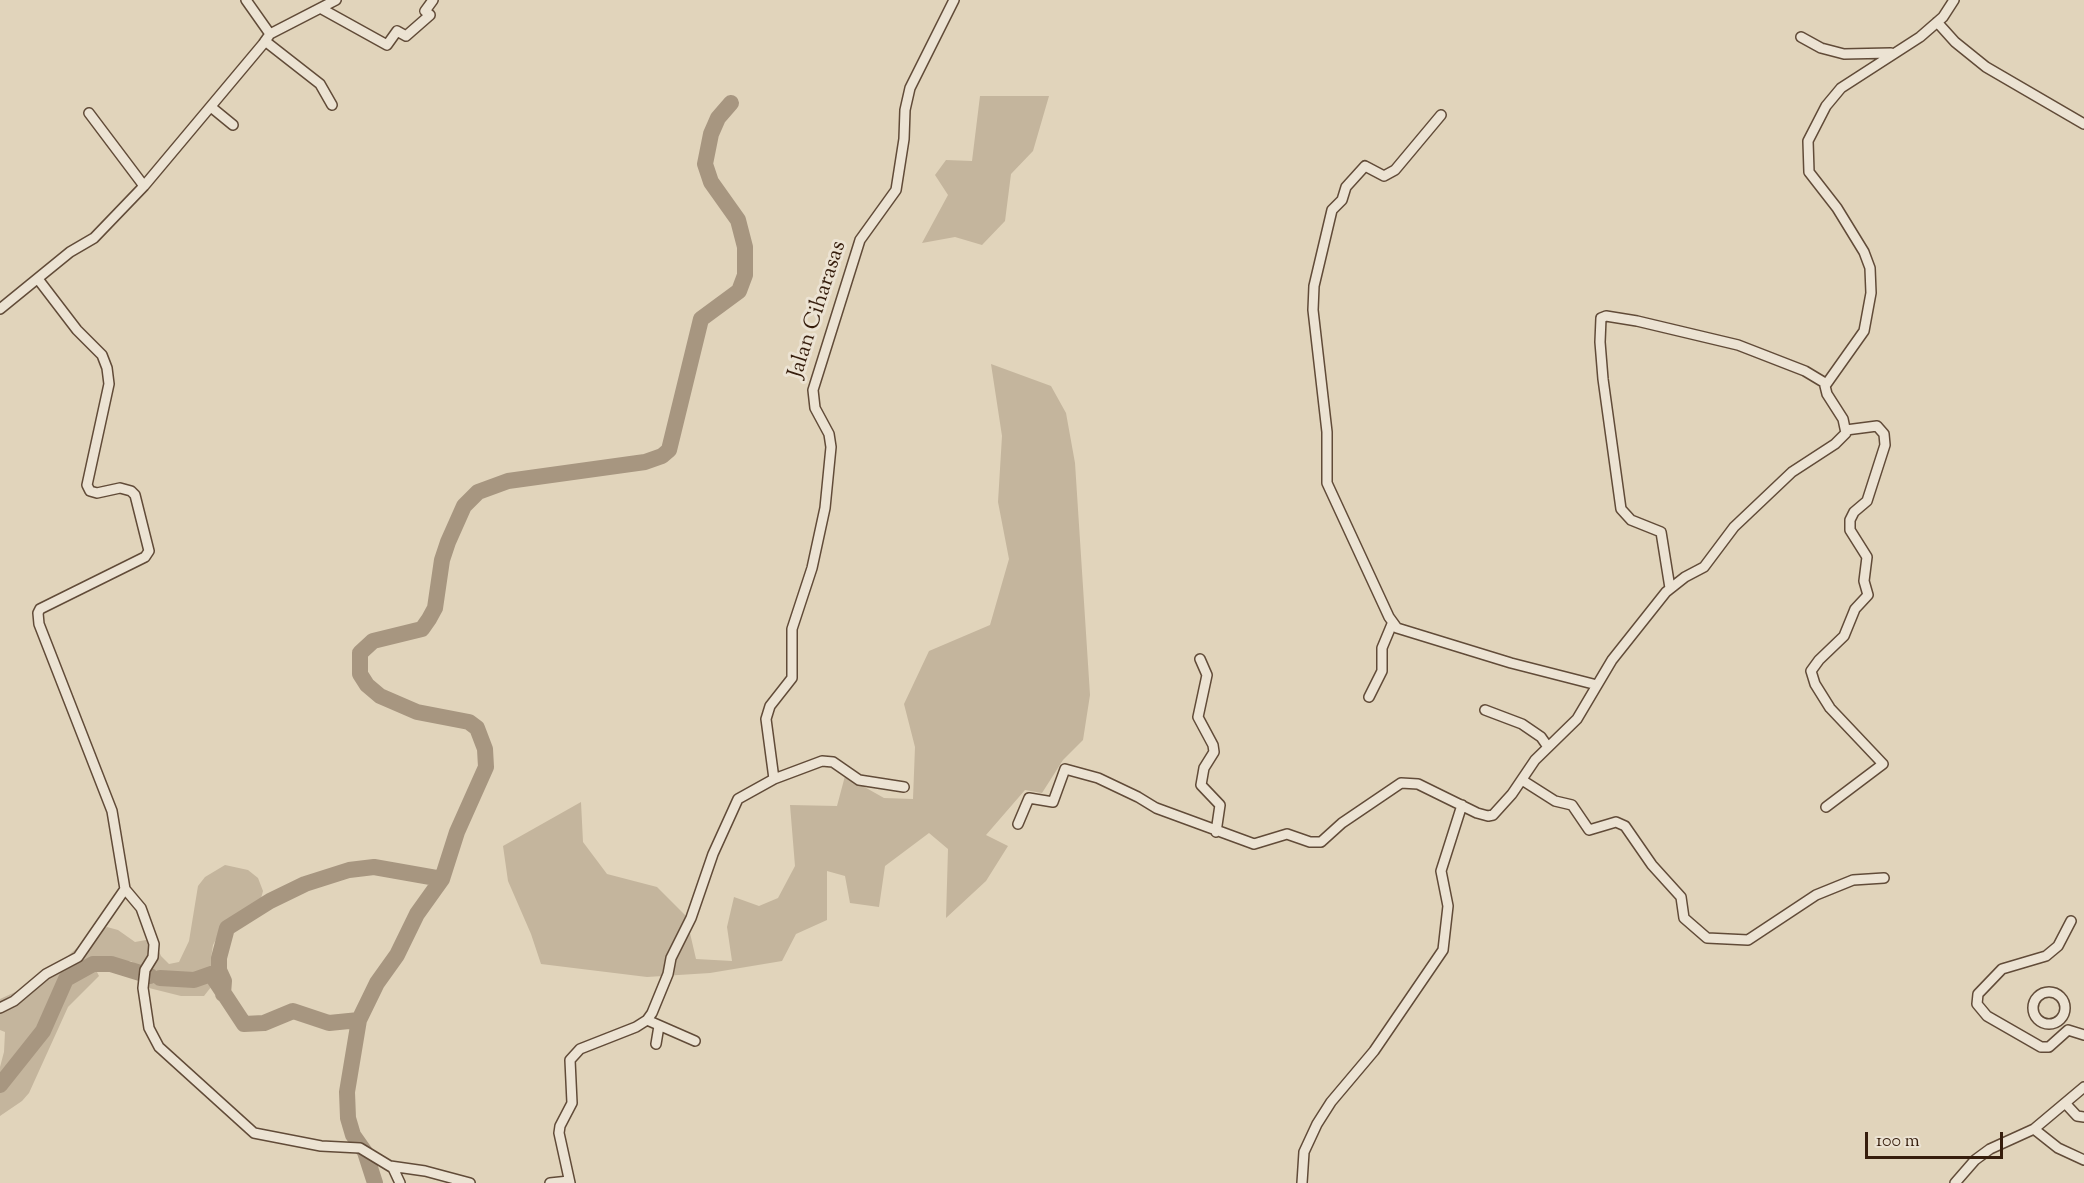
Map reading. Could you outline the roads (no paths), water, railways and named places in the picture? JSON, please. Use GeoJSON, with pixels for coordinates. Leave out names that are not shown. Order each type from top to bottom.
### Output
{"type":"FeatureCollection","features":[{"type":"Feature","properties":{"kind":"street"},"geometry":{"type":"LineString","coordinates":[[246,0],[268,38],[320,84],[332,105]]}},
{"type":"Feature","properties":{"kind":"street"},"geometry":{"type":"LineString","coordinates":[[0,309],[70,252],[94,238],[144,186],[211,107],[229,81],[268,38],[291,21],[322,9],[336,0]]}},
{"type":"Feature","properties":{"kind":"street"},"geometry":{"type":"LineString","coordinates":[[322,9],[387,45],[397,31],[406,36],[430,15],[425,10],[433,0]]}},
{"type":"Feature","properties":{"kind":"street","name":"Jalan Ciharasas"},"geometry":{"type":"LineString","coordinates":[[774,779],[766,719],[770,706],[792,678],[792,629],[814,558],[825,508],[831,447],[829,434],[815,408],[813,390],[860,240],[896,190],[903,147],[905,110],[910,88],[954,0]]}},
{"type":"Feature","properties":{"kind":"street"},"geometry":{"type":"LineString","coordinates":[[1846,430],[1827,394],[1825,383],[1864,331],[1871,280],[1868,260],[1864,252],[1832,200],[1809,172],[1808,141],[1826,106],[1841,88],[1937,22],[1954,0]]}},
{"type":"Feature","properties":{"kind":"street"},"geometry":{"type":"LineString","coordinates":[[1937,22],[1955,42],[1986,66],[2084,124]]}},
{"type":"Feature","properties":{"kind":"street"},"geometry":{"type":"LineString","coordinates":[[1801,37],[1821,48],[1844,54],[1895,53]]}},
{"type":"Feature","properties":{"kind":"street"},"geometry":{"type":"LineString","coordinates":[[211,107],[233,125]]}},
{"type":"Feature","properties":{"kind":"street"},"geometry":{"type":"LineString","coordinates":[[89,113],[144,186]]}},
{"type":"Feature","properties":{"kind":"street"},"geometry":{"type":"LineString","coordinates":[[1441,115],[1395,170],[1384,176],[1365,166],[1346,187],[1342,200],[1332,210],[1314,286],[1313,310],[1327,432],[1327,483],[1392,624],[1403,631],[1597,685]]}},
{"type":"Feature","properties":{"kind":"street"},"geometry":{"type":"LineString","coordinates":[[38,279],[77,330],[102,355],[107,368],[109,384],[87,485],[90,491],[97,493],[120,488],[131,491],[135,495],[149,551],[145,557],[40,609],[37,618],[111,811],[125,889],[141,908],[154,944],[153,957],[145,971],[143,988],[146,1018],[155,1042],[254,1133],[283,1140],[360,1148],[395,1170],[400,1183]]}},
{"type":"Feature","properties":{"kind":"street"},"geometry":{"type":"LineString","coordinates":[[1670,588],[1660,532],[1631,520],[1621,509],[1603,379],[1601,318],[1606,316],[1637,321],[1738,345],[1805,371],[1825,383]]}},
{"type":"Feature","properties":{"kind":"street"},"geometry":{"type":"LineString","coordinates":[[1826,807],[1883,764],[1830,708],[1815,684],[1811,671],[1844,636],[1855,609],[1868,595],[1864,581],[1867,557],[1850,530],[1850,520],[1854,512],[1867,501],[1885,445],[1884,434],[1877,426],[1846,430]]}},
{"type":"Feature","properties":{"kind":"street"},"geometry":{"type":"LineString","coordinates":[[1018,824],[1029,798],[1053,802],[1065,769],[1116,785],[1156,808],[1216,832],[1254,844],[1287,834],[1310,842],[1321,842],[1342,823],[1401,783],[1418,784],[1483,815],[1493,815],[1522,780],[1535,760],[1577,719],[1612,660],[1670,588],[1704,567],[1734,527],[1792,472],[1840,440],[1846,430]]}},
{"type":"Feature","properties":{"kind":"street"},"geometry":{"type":"LineString","coordinates":[[1369,698],[1382,671],[1382,648],[1392,624]]}},
{"type":"Feature","properties":{"kind":"street"},"geometry":{"type":"LineString","coordinates":[[1200,659],[1207,675],[1198,717],[1214,752],[1204,768],[1201,785],[1220,805],[1216,832]]}},
{"type":"Feature","properties":{"kind":"street"},"geometry":{"type":"LineString","coordinates":[[1485,710],[1509,718],[1532,730],[1548,747]]}},
{"type":"Feature","properties":{"kind":"street"},"geometry":{"type":"LineString","coordinates":[[550,1183],[569,1182],[559,1133],[560,1126],[572,1103],[570,1060],[580,1048],[647,1020],[668,974],[671,958],[691,918],[713,854],[734,806],[742,795],[816,762],[833,762],[859,780],[904,788]]}},
{"type":"Feature","properties":{"kind":"street"},"geometry":{"type":"LineString","coordinates":[[1522,780],[1555,801],[1572,805],[1589,830],[1616,822],[1625,826],[1652,865],[1681,897],[1684,918],[1707,938],[1748,940],[1816,895],[1853,880],[1884,878]]}},
{"type":"Feature","properties":{"kind":"street"},"geometry":{"type":"LineString","coordinates":[[1302,1183],[1304,1152],[1330,1102],[1374,1052],[1443,950],[1448,906],[1441,871],[1462,805]]}},
{"type":"Feature","properties":{"kind":"street"},"geometry":{"type":"LineString","coordinates":[[0,1008],[14,1001],[46,974],[78,957],[125,889]]}},
{"type":"Feature","properties":{"kind":"street"},"geometry":{"type":"LineString","coordinates":[[2068,1030],[2049,1047],[2041,1047],[1988,1016],[1977,1002],[1980,991],[2002,969],[2046,956],[2058,945],[2072,921]]}},
{"type":"Feature","properties":{"kind":"street"},"geometry":{"type":"LineString","coordinates":[[647,1020],[695,1041]]}},
{"type":"Feature","properties":{"kind":"street"},"geometry":{"type":"LineString","coordinates":[[2059,1020],[2068,1030],[2084,1035]]}},
{"type":"Feature","properties":{"kind":"street"},"geometry":{"type":"LineString","coordinates":[[656,1044],[659,1026]]}},
{"type":"Feature","properties":{"kind":"street"},"geometry":{"type":"LineString","coordinates":[[1955,1183],[1975,1160],[1990,1149],[2034,1129],[2084,1087]]}},
{"type":"Feature","properties":{"kind":"street"},"geometry":{"type":"LineString","coordinates":[[2065,1103],[2077,1116],[2084,1118]]}},
{"type":"Feature","properties":{"kind":"street"},"geometry":{"type":"LineString","coordinates":[[2034,1129],[2058,1148],[2084,1160]]}},
{"type":"Feature","properties":{"kind":"street"},"geometry":{"type":"LineString","coordinates":[[390,1166],[425,1171],[470,1183]]}},
{"type":"Feature","properties":{"kind":"waterway"},"geometry":{"type":"LineString","coordinates":[[375,1183],[365,1152],[353,1135],[348,1118],[347,1092],[359,1020],[377,983],[397,955],[417,914],[442,879],[457,832],[486,767],[485,749],[477,728],[469,722],[417,712],[380,696],[367,685],[360,674],[360,653],[373,641],[422,629],[435,608],[442,560],[448,542],[464,506],[478,492],[508,481],[645,462],[662,456],[669,450],[701,319],[739,291],[745,275],[745,247],[738,220],[711,182],[705,164],[711,134],[718,118],[731,103]]}},
{"type":"Feature","properties":{"kind":"waterway"},"geometry":{"type":"LineString","coordinates":[[223,994],[224,981],[219,970],[219,958],[227,928],[270,901],[305,884],[349,870],[374,867],[442,879]]}},
{"type":"Feature","properties":{"kind":"waterway"},"geometry":{"type":"LineString","coordinates":[[0,1085],[43,1031],[66,979],[93,964],[111,964],[150,976]]}},
{"type":"Feature","properties":{"kind":"waterway"},"geometry":{"type":"LineString","coordinates":[[160,978],[194,980],[211,974],[244,1024],[264,1023],[293,1011],[329,1023],[359,1020]]}}]}
